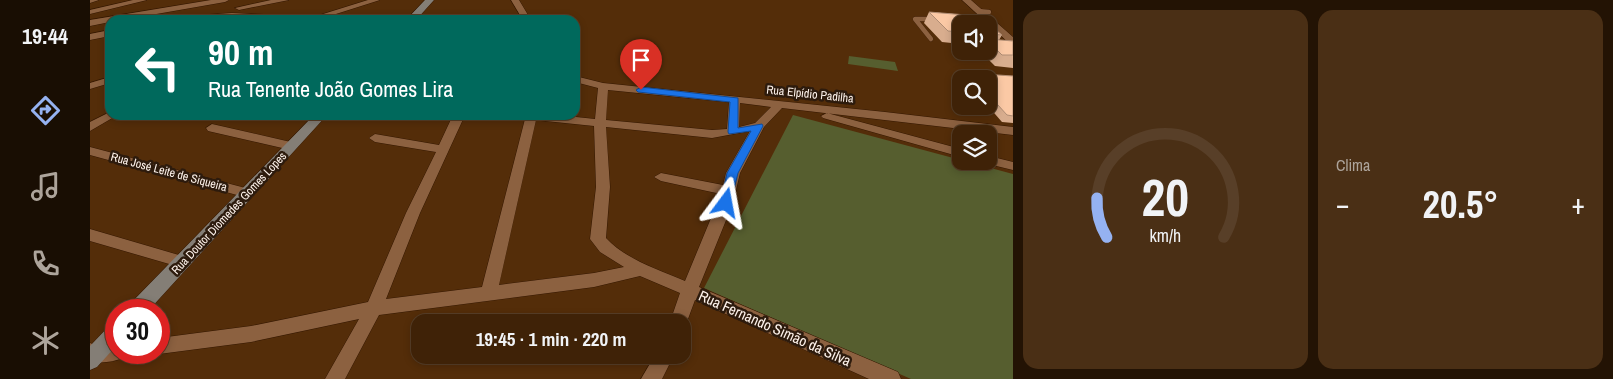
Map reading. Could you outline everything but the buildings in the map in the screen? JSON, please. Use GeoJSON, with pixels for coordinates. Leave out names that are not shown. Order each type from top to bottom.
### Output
{"type":"FeatureCollection","features":[{"type":"Feature","properties":{"kind":"street"},"geometry":{"type":"LineString","coordinates":[[90,2],[95,0]]}},
{"type":"Feature","properties":{"kind":"street"},"geometry":{"type":"LineString","coordinates":[[90,12],[143,0]]}},
{"type":"Feature","properties":{"kind":"street"},"geometry":{"type":"LineString","coordinates":[[137,15],[225,0]]}},
{"type":"Feature","properties":{"kind":"street"},"geometry":{"type":"LineString","coordinates":[[239,8],[251,3],[285,0]]}},
{"type":"Feature","properties":{"kind":"street"},"geometry":{"type":"LineString","coordinates":[[324,15],[376,0]]}},
{"type":"Feature","properties":{"kind":"street"},"geometry":{"type":"LineString","coordinates":[[416,15],[430,0]]}},
{"type":"Feature","properties":{"kind":"street"},"geometry":{"type":"LineString","coordinates":[[515,0],[523,15]]}},
{"type":"Feature","properties":{"kind":"street"},"geometry":{"type":"LineString","coordinates":[[966,0],[987,22],[1013,42]]}},
{"type":"Feature","properties":{"kind":"street"},"geometry":{"type":"LineString","coordinates":[[975,0],[1013,32]]}},
{"type":"Feature","properties":{"kind":"street"},"geometry":{"type":"LineString","coordinates":[[90,23],[105,20]]}},
{"type":"Feature","properties":{"kind":"street"},"geometry":{"type":"LineString","coordinates":[[90,37],[105,34]]}},
{"type":"Feature","properties":{"kind":"street","name":"Rua Elpídio Padilha"},"geometry":{"type":"LineString","coordinates":[[580,81],[603,86],[779,104],[1013,132]]}},
{"type":"Feature","properties":{"kind":"street"},"geometry":{"type":"LineString","coordinates":[[90,86],[105,82]]}},
{"type":"Feature","properties":{"kind":"street"},"geometry":{"type":"LineString","coordinates":[[603,86],[600,124],[603,187],[598,238],[606,248],[641,269],[689,291],[719,220],[740,156],[758,126],[779,104]]}},
{"type":"Feature","properties":{"kind":"street"},"geometry":{"type":"LineString","coordinates":[[733,132],[735,100]]}},
{"type":"Feature","properties":{"kind":"street"},"geometry":{"type":"LineString","coordinates":[[793,106],[952,150]]}},
{"type":"Feature","properties":{"kind":"street"},"geometry":{"type":"LineString","coordinates":[[90,127],[105,118]]}},
{"type":"Feature","properties":{"kind":"street","name":"Rua Doutor Diomedes Gomes Lopes"},"geometry":{"type":"LineString","coordinates":[[148,299],[316,120]]}},
{"type":"Feature","properties":{"kind":"street"},"geometry":{"type":"LineString","coordinates":[[335,379],[374,308],[413,213],[456,120]]}},
{"type":"Feature","properties":{"kind":"street"},"geometry":{"type":"LineString","coordinates":[[489,292],[526,120]]}},
{"type":"Feature","properties":{"kind":"street"},"geometry":{"type":"LineString","coordinates":[[564,120],[712,134],[733,132],[758,126]]}},
{"type":"Feature","properties":{"kind":"street"},"geometry":{"type":"LineString","coordinates":[[212,128],[291,146]]}},
{"type":"Feature","properties":{"kind":"street"},"geometry":{"type":"LineString","coordinates":[[375,138],[442,149]]}},
{"type":"Feature","properties":{"kind":"street","name":"Rua José Leite de Siqueira"},"geometry":{"type":"LineString","coordinates":[[90,151],[248,193]]}},
{"type":"Feature","properties":{"kind":"street"},"geometry":{"type":"LineString","coordinates":[[997,162],[1013,166]]}},
{"type":"Feature","properties":{"kind":"street"},"geometry":{"type":"LineString","coordinates":[[661,177],[729,191]]}},
{"type":"Feature","properties":{"kind":"street"},"geometry":{"type":"LineString","coordinates":[[90,235],[183,262]]}},
{"type":"Feature","properties":{"kind":"street"},"geometry":{"type":"LineString","coordinates":[[170,345],[251,334],[374,308],[594,280],[641,269]]}},
{"type":"Feature","properties":{"kind":"street","name":"Rua Fernando Simão da Silva"},"geometry":{"type":"LineString","coordinates":[[682,314],[689,291],[891,379]]}},
{"type":"Feature","properties":{"kind":"street"},"geometry":{"type":"LineString","coordinates":[[92,356],[105,343]]}},
{"type":"Feature","properties":{"kind":"street"},"geometry":{"type":"LineString","coordinates":[[92,356],[105,354]]}},
{"type":"Feature","properties":{"kind":"street"},"geometry":{"type":"LineString","coordinates":[[651,379],[660,364]]}},
{"type":"Feature","properties":{"kind":"lane"},"geometry":{"type":"LineString","coordinates":[[978,11],[990,12]]}},
{"type":"Feature","properties":{"kind":"lane"},"geometry":{"type":"LineString","coordinates":[[931,39],[915,19],[937,19]]}},
{"type":"Feature","properties":{"kind":"green space"},"geometry":{"type":"Polygon","coordinates":[[[849,56],[895,62],[898,71],[848,64],[849,56]]]}},
{"type":"Feature","properties":{"kind":"green space"},"geometry":{"type":"Polygon","coordinates":[[[793,115],[952,158],[952,170],[997,170],[1013,174],[1013,379],[911,379],[704,288],[793,115]]]}},
{"type":"Feature","properties":{"kind":"route"},"geometry":{"type":"LineString","coordinates":[[641,90],[735,100],[733,132],[758,126],[740,156],[733,173],[726,203]]}}]}
